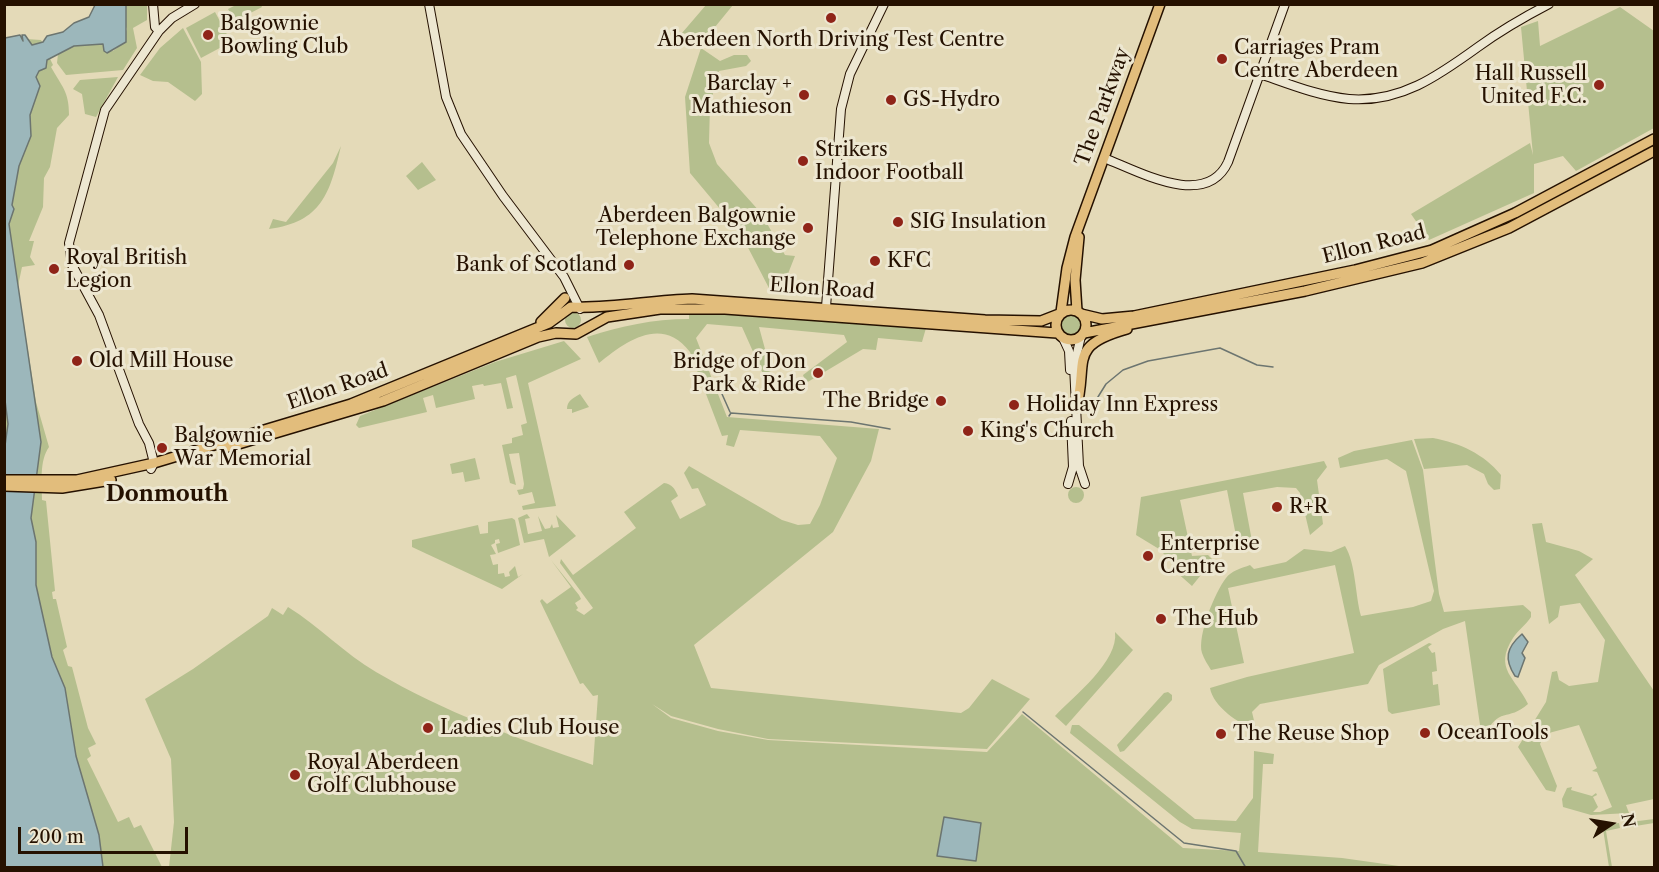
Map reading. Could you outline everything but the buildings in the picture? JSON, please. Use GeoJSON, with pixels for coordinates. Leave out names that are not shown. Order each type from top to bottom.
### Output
{"type":"FeatureCollection","features":[{"type":"Feature","properties":{"kind":"main road","name":"The Parkway"},"geometry":{"type":"LineString","coordinates":[[1060,313],[1070,253],[1160,4]]}},
{"type":"Feature","properties":{"kind":"main road","name":"Ellon Road"},"geometry":{"type":"LineString","coordinates":[[1079,312],[1102,319],[1134,316],[1364,268],[1415,255],[1486,227],[1654,139]]}},
{"type":"Feature","properties":{"kind":"main road","name":"Ellon Road"},"geometry":{"type":"LineString","coordinates":[[1083,334],[1102,327],[1155,321],[1305,291],[1422,264],[1509,228],[1654,151]]}},
{"type":"Feature","properties":{"kind":"main road","name":"The Parkway"},"geometry":{"type":"LineString","coordinates":[[1079,312],[1075,280],[1081,223]]}},
{"type":"Feature","properties":{"kind":"main road"},"geometry":{"type":"LineString","coordinates":[[493,345],[507,335],[547,318],[565,298]]}},
{"type":"Feature","properties":{"kind":"main road","name":"Ellon Road"},"geometry":{"type":"LineString","coordinates":[[580,309],[654,300],[692,299],[1030,321],[1049,320],[1060,313]]}},
{"type":"Feature","properties":{"kind":"main road"},"geometry":{"type":"LineString","coordinates":[[569,307],[580,309],[586,318],[584,329],[578,333],[568,334],[560,326],[560,315],[569,307]]}},
{"type":"Feature","properties":{"kind":"main road","name":"Ellon Road"},"geometry":{"type":"LineString","coordinates":[[584,329],[599,321],[623,314],[660,309],[725,309],[1060,336]]}},
{"type":"Feature","properties":{"kind":"main road"},"geometry":{"type":"LineString","coordinates":[[1069,309],[1079,312],[1086,323],[1083,334],[1072,340],[1060,336],[1055,325],[1060,313],[1069,309]]}},
{"type":"Feature","properties":{"kind":"main road","name":"Ellon Road"},"geometry":{"type":"LineString","coordinates":[[153,466],[361,400],[549,323],[560,315]]}},
{"type":"Feature","properties":{"kind":"main road"},"geometry":{"type":"LineString","coordinates":[[1076,408],[1081,363],[1089,346],[1103,337],[1155,321]]}},
{"type":"Feature","properties":{"kind":"main road","name":"Ellon Road"},"geometry":{"type":"LineString","coordinates":[[4,486],[48,485],[153,466],[348,413],[538,338],[556,333],[568,334]]}},
{"type":"Feature","properties":{"kind":"main road","name":"Ellon Road"},"geometry":{"type":"LineString","coordinates":[[4,480],[48,485]]}},
{"type":"Feature","properties":{"kind":"street"},"geometry":{"type":"LineString","coordinates":[[153,4],[155,27],[159,31]]}},
{"type":"Feature","properties":{"kind":"street"},"geometry":{"type":"LineString","coordinates":[[153,466],[149,443],[136,417],[99,315],[69,257],[71,229],[100,119],[124,78],[159,31],[172,18],[195,4]]}},
{"type":"Feature","properties":{"kind":"street"},"geometry":{"type":"LineString","coordinates":[[429,4],[438,64],[456,123],[476,159],[567,284],[580,309]]}},
{"type":"Feature","properties":{"kind":"street"},"geometry":{"type":"LineString","coordinates":[[826,307],[841,109],[850,74],[884,4]]}},
{"type":"Feature","properties":{"kind":"street"},"geometry":{"type":"LineString","coordinates":[[1104,158],[1178,186],[1191,187],[1210,182],[1226,168],[1285,4]]}},
{"type":"Feature","properties":{"kind":"street"},"geometry":{"type":"LineString","coordinates":[[1260,74],[1308,91],[1337,98],[1364,99],[1394,95],[1438,77],[1498,34],[1549,4]]}},
{"type":"Feature","properties":{"kind":"street"},"geometry":{"type":"LineString","coordinates":[[560,315],[567,284]]}},
{"type":"Feature","properties":{"kind":"street"},"geometry":{"type":"LineString","coordinates":[[1083,334],[1075,362],[1079,470],[1085,484]]}},
{"type":"Feature","properties":{"kind":"street"},"geometry":{"type":"LineString","coordinates":[[1060,336],[1069,355],[1073,467],[1068,484]]}},
{"type":"Feature","properties":{"kind":"green space"},"geometry":{"type":"Polygon","coordinates":[[[126,5],[147,5],[147,20],[133,28],[137,48],[123,70],[66,75],[57,63],[58,54],[74,46],[103,44],[113,51],[121,45],[127,29],[124,22],[126,5]]]}},
{"type":"Feature","properties":{"kind":"green space"},"geometry":{"type":"Polygon","coordinates":[[[236,5],[261,5],[262,7],[235,21],[228,9],[236,5]]]}},
{"type":"Feature","properties":{"kind":"green space"},"geometry":{"type":"Polygon","coordinates":[[[706,5],[733,5],[706,38],[682,33],[706,5]]]}},
{"type":"Feature","properties":{"kind":"green space"},"geometry":{"type":"Polygon","coordinates":[[[1620,7],[1654,31],[1654,128],[1576,171],[1563,156],[1534,164],[1534,193],[1429,240],[1411,214],[1530,143],[1533,155],[1521,27],[1538,21],[1540,46],[1620,7]]]}},
{"type":"Feature","properties":{"kind":"green space","name":"Balgownie Bowling Club"},"geometry":{"type":"Polygon","coordinates":[[[215,12],[231,42],[201,58],[186,28],[215,12]]]}},
{"type":"Feature","properties":{"kind":"green space"},"geometry":{"type":"Polygon","coordinates":[[[183,28],[201,62],[202,94],[195,101],[168,82],[153,81],[140,75],[160,48],[183,28]]]}},
{"type":"Feature","properties":{"kind":"green space"},"geometry":{"type":"Polygon","coordinates":[[[26,39],[41,40],[53,65],[51,67],[64,90],[69,107],[69,115],[57,128],[50,167],[44,178],[43,207],[29,241],[34,241],[30,257],[35,265],[22,267],[18,286],[36,402],[49,447],[42,466],[42,500],[46,501],[55,591],[52,592],[53,599],[56,599],[67,647],[63,650],[68,666],[72,667],[88,728],[96,744],[88,748],[91,756],[87,759],[118,822],[129,817],[134,828],[141,825],[162,867],[5,868],[4,40],[19,40],[23,43],[26,39]]]}},
{"type":"Feature","properties":{"kind":"green space"},"geometry":{"type":"Polygon","coordinates":[[[701,48],[720,61],[734,55],[747,55],[751,61],[746,66],[719,71],[710,105],[709,143],[717,164],[761,213],[785,255],[795,256],[780,294],[771,292],[741,234],[690,173],[685,97],[701,48]]]}},
{"type":"Feature","properties":{"kind":"green space"},"geometry":{"type":"Polygon","coordinates":[[[118,77],[96,117],[85,114],[82,94],[73,89],[80,80],[118,77]]]}},
{"type":"Feature","properties":{"kind":"green space"},"geometry":{"type":"Polygon","coordinates":[[[341,146],[333,178],[321,202],[301,220],[269,229],[273,219],[286,222],[333,163],[341,146]]]}},
{"type":"Feature","properties":{"kind":"green space"},"geometry":{"type":"Polygon","coordinates":[[[422,162],[436,180],[418,190],[406,176],[422,162]]]}},
{"type":"Feature","properties":{"kind":"green space"},"geometry":{"type":"Polygon","coordinates":[[[573,312],[581,320],[573,328],[565,320],[573,312]]]}},
{"type":"Feature","properties":{"kind":"green space"},"geometry":{"type":"Polygon","coordinates":[[[689,312],[926,328],[922,342],[878,338],[876,350],[863,349],[806,383],[803,375],[847,342],[844,335],[759,327],[771,371],[763,374],[742,327],[707,324],[696,338],[727,417],[879,429],[871,461],[833,532],[694,645],[711,688],[961,713],[969,708],[992,679],[1030,699],[987,749],[768,739],[718,729],[671,716],[652,704],[671,718],[718,731],[768,740],[987,752],[1022,714],[1183,848],[1239,851],[1241,833],[1192,829],[1180,822],[1070,733],[1072,725],[1079,725],[1195,819],[1236,821],[1253,798],[1254,751],[1274,754],[1273,764],[1263,764],[1258,852],[1342,858],[1406,867],[169,867],[174,822],[171,759],[145,699],[193,669],[268,616],[272,608],[283,615],[288,607],[365,665],[428,700],[510,735],[593,765],[598,695],[593,696],[583,683],[580,684],[540,601],[542,599],[547,604],[571,587],[551,560],[579,595],[581,599],[575,603],[578,608],[576,610],[584,615],[593,608],[560,563],[561,559],[573,575],[636,528],[624,512],[664,483],[673,487],[678,496],[671,501],[680,519],[706,505],[698,488],[692,489],[684,473],[689,466],[782,520],[798,525],[810,524],[820,505],[837,458],[820,436],[740,430],[734,447],[726,445],[728,435],[722,436],[690,352],[679,341],[668,335],[656,333],[644,335],[632,340],[599,363],[587,337],[637,324],[689,319],[689,312]]]}},
{"type":"Feature","properties":{"kind":"green space"},"geometry":{"type":"Polygon","coordinates":[[[1070,314],[1078,317],[1081,325],[1078,333],[1070,336],[1062,333],[1059,325],[1062,317],[1070,314]]]}},
{"type":"Feature","properties":{"kind":"green space"},"geometry":{"type":"Polygon","coordinates":[[[564,341],[581,359],[528,383],[556,506],[523,510],[522,506],[535,503],[532,492],[519,495],[517,490],[523,489],[524,484],[519,453],[509,454],[516,485],[510,483],[502,445],[512,443],[512,438],[523,435],[521,425],[527,423],[516,375],[506,378],[513,408],[507,409],[501,383],[484,386],[483,384],[472,386],[475,399],[436,408],[433,395],[423,398],[427,412],[359,428],[356,425],[360,416],[495,362],[564,341]]]}},
{"type":"Feature","properties":{"kind":"green space"},"geometry":{"type":"Polygon","coordinates":[[[580,394],[589,407],[572,413],[572,409],[567,409],[568,404],[580,394]]]}},
{"type":"Feature","properties":{"kind":"green space"},"geometry":{"type":"Polygon","coordinates":[[[1433,438],[1462,446],[1487,461],[1501,475],[1500,489],[1494,490],[1488,484],[1484,474],[1467,465],[1424,469],[1414,439],[1433,438]]]}},
{"type":"Feature","properties":{"kind":"green space"},"geometry":{"type":"Polygon","coordinates":[[[1412,440],[1423,470],[1439,594],[1444,612],[1523,605],[1531,612],[1531,617],[1513,638],[1505,658],[1508,673],[1528,704],[1515,712],[1499,717],[1485,736],[1470,742],[1470,738],[1481,732],[1465,621],[1443,629],[1379,665],[1368,684],[1260,704],[1252,712],[1256,729],[1235,719],[1221,708],[1210,688],[1247,677],[1354,653],[1335,565],[1228,588],[1244,663],[1211,670],[1202,653],[1204,625],[1222,585],[1234,572],[1250,565],[1254,569],[1286,562],[1304,549],[1331,552],[1345,546],[1349,553],[1361,616],[1413,607],[1431,601],[1434,591],[1406,471],[1387,459],[1340,468],[1338,458],[1354,451],[1412,440]]]}},
{"type":"Feature","properties":{"kind":"green space"},"geometry":{"type":"Polygon","coordinates":[[[475,458],[480,479],[465,482],[463,472],[452,474],[450,464],[475,458]]]}},
{"type":"Feature","properties":{"kind":"green space"},"geometry":{"type":"Polygon","coordinates":[[[1324,461],[1327,467],[1317,480],[1323,524],[1310,535],[1300,493],[1296,488],[1277,487],[1243,493],[1252,541],[1238,546],[1227,490],[1180,500],[1192,556],[1208,555],[1213,560],[1192,586],[1175,571],[1177,567],[1159,549],[1136,535],[1141,497],[1324,461]]]}},
{"type":"Feature","properties":{"kind":"green space"},"geometry":{"type":"Polygon","coordinates":[[[1076,487],[1082,489],[1084,495],[1082,501],[1076,503],[1070,501],[1068,495],[1070,489],[1076,487]]]}},
{"type":"Feature","properties":{"kind":"green space"},"geometry":{"type":"Polygon","coordinates":[[[527,514],[530,518],[525,519],[528,534],[542,531],[538,516],[545,529],[550,528],[552,524],[553,528],[559,527],[556,515],[576,536],[549,557],[544,539],[524,543],[518,518],[527,514]]]}},
{"type":"Feature","properties":{"kind":"green space"},"geometry":{"type":"Polygon","coordinates":[[[512,518],[515,520],[520,545],[498,553],[496,544],[500,543],[499,539],[495,540],[495,543],[491,545],[496,554],[490,555],[493,565],[498,564],[498,574],[504,573],[505,577],[510,576],[509,572],[515,566],[518,577],[523,574],[502,589],[412,547],[412,540],[478,525],[480,534],[488,533],[488,522],[512,518]]]}},
{"type":"Feature","properties":{"kind":"green space"},"geometry":{"type":"Polygon","coordinates":[[[1542,523],[1546,542],[1579,551],[1593,559],[1575,575],[1654,691],[1654,799],[1626,805],[1629,813],[1591,815],[1563,807],[1562,799],[1567,788],[1572,787],[1571,790],[1592,796],[1596,793],[1597,795],[1593,797],[1598,807],[1593,812],[1612,807],[1597,772],[1592,771],[1597,768],[1579,725],[1545,734],[1540,744],[1557,786],[1555,792],[1546,790],[1518,747],[1546,702],[1552,672],[1557,671],[1559,680],[1569,686],[1598,682],[1605,640],[1580,603],[1560,606],[1558,617],[1549,624],[1532,524],[1542,523]]]}},
{"type":"Feature","properties":{"kind":"green space"},"geometry":{"type":"Polygon","coordinates":[[[1115,632],[1133,650],[1066,726],[1055,716],[1103,666],[1110,655],[1115,632]]]}},
{"type":"Feature","properties":{"kind":"green space"},"geometry":{"type":"Polygon","coordinates":[[[1429,643],[1432,644],[1428,647],[1432,653],[1435,652],[1437,671],[1432,672],[1433,685],[1438,684],[1440,705],[1392,714],[1388,711],[1383,669],[1429,643]]]}},
{"type":"Feature","properties":{"kind":"green space"},"geometry":{"type":"Polygon","coordinates":[[[1168,692],[1172,695],[1172,700],[1124,751],[1120,752],[1117,745],[1164,693],[1168,692]]]}},
{"type":"Feature","properties":{"kind":"green space"},"geometry":{"type":"Polygon","coordinates":[[[1654,819],[1654,823],[1623,828],[1623,823],[1654,819]]]}},
{"type":"Feature","properties":{"kind":"green space"},"geometry":{"type":"Polygon","coordinates":[[[1619,823],[1620,828],[1606,831],[1612,867],[1609,867],[1603,829],[1606,825],[1619,823]]]}},
{"type":"Feature","properties":{"kind":"water"},"geometry":{"type":"Polygon","coordinates":[[[95,5],[126,5],[126,42],[107,53],[104,51],[103,44],[74,46],[47,60],[46,68],[39,71],[36,77],[40,86],[30,115],[31,136],[19,166],[12,205],[14,209],[9,224],[41,442],[31,518],[36,542],[36,585],[52,657],[65,688],[76,756],[99,835],[103,867],[5,868],[4,453],[8,424],[4,392],[5,38],[20,35],[23,41],[22,35],[25,35],[32,45],[43,42],[47,36],[63,32],[74,23],[89,17],[95,5]]]}},
{"type":"Feature","properties":{"kind":"water"},"geometry":{"type":"Polygon","coordinates":[[[1522,634],[1528,642],[1522,653],[1525,658],[1518,677],[1511,670],[1508,654],[1522,634]]]}},
{"type":"Feature","properties":{"kind":"water"},"geometry":{"type":"Polygon","coordinates":[[[944,817],[981,823],[976,861],[937,856],[944,817]]]}},
{"type":"Feature","properties":{"kind":"waterway"},"geometry":{"type":"LineString","coordinates":[[1088,413],[1106,384],[1123,370],[1148,361],[1220,348],[1257,365],[1273,367]]}},
{"type":"Feature","properties":{"kind":"waterway"},"geometry":{"type":"LineString","coordinates":[[722,394],[730,412]]}},
{"type":"Feature","properties":{"kind":"waterway"},"geometry":{"type":"LineString","coordinates":[[729,416],[731,413],[851,422],[890,429]]}},
{"type":"Feature","properties":{"kind":"waterway"},"geometry":{"type":"LineString","coordinates":[[1023,712],[1184,843],[1236,851],[1246,868]]}},
{"type":"Feature","properties":{"kind":"place","name":"Aberdeen North Driving Test Centre"},"geometry":{"type":"Point","coordinates":[831,18]}},
{"type":"Feature","properties":{"kind":"place","name":"Balgownie Bowling Club"},"geometry":{"type":"Point","coordinates":[208,35]}},
{"type":"Feature","properties":{"kind":"place","name":"Carriages Pram Centre Aberdeen"},"geometry":{"type":"Point","coordinates":[1222,59]}},
{"type":"Feature","properties":{"kind":"place","name":"Hall Russell United F.C."},"geometry":{"type":"Point","coordinates":[1599,85]}},
{"type":"Feature","properties":{"kind":"place","name":"Barclay + Mathieson"},"geometry":{"type":"Point","coordinates":[804,95]}},
{"type":"Feature","properties":{"kind":"place","name":"GS-Hydro"},"geometry":{"type":"Point","coordinates":[891,100]}},
{"type":"Feature","properties":{"kind":"place","name":"Strikers Indoor Football"},"geometry":{"type":"Point","coordinates":[803,161]}},
{"type":"Feature","properties":{"kind":"place","name":"SIG Insulation"},"geometry":{"type":"Point","coordinates":[898,222]}},
{"type":"Feature","properties":{"kind":"place","name":"Aberdeen Balgownie Telephone Exchange"},"geometry":{"type":"Point","coordinates":[808,228]}},
{"type":"Feature","properties":{"kind":"place","name":"KFC"},"geometry":{"type":"Point","coordinates":[875,261]}},
{"type":"Feature","properties":{"kind":"place","name":"Bank of Scotland"},"geometry":{"type":"Point","coordinates":[629,265]}},
{"type":"Feature","properties":{"kind":"place","name":"Royal British Legion"},"geometry":{"type":"Point","coordinates":[54,269]}},
{"type":"Feature","properties":{"kind":"place","name":"Old Mill House"},"geometry":{"type":"Point","coordinates":[77,361]}},
{"type":"Feature","properties":{"kind":"place","name":"Bridge of Don Park & Ride"},"geometry":{"type":"Point","coordinates":[818,373]}},
{"type":"Feature","properties":{"kind":"place","name":"The Bridge"},"geometry":{"type":"Point","coordinates":[941,401]}},
{"type":"Feature","properties":{"kind":"place","name":"Holiday Inn Express"},"geometry":{"type":"Point","coordinates":[1014,405]}},
{"type":"Feature","properties":{"kind":"place","name":"King's Church"},"geometry":{"type":"Point","coordinates":[968,431]}},
{"type":"Feature","properties":{"kind":"place","name":"Balgownie War Memorial"},"geometry":{"type":"Point","coordinates":[162,448]}},
{"type":"Feature","properties":{"kind":"place","name":"R+R"},"geometry":{"type":"Point","coordinates":[1277,507]}},
{"type":"Feature","properties":{"kind":"place","name":"Enterprise Centre"},"geometry":{"type":"Point","coordinates":[1148,556]}},
{"type":"Feature","properties":{"kind":"place","name":"The Hub"},"geometry":{"type":"Point","coordinates":[1161,619]}},
{"type":"Feature","properties":{"kind":"place","name":"Ladies Club House"},"geometry":{"type":"Point","coordinates":[428,728]}},
{"type":"Feature","properties":{"kind":"place","name":"OceanTools"},"geometry":{"type":"Point","coordinates":[1425,733]}},
{"type":"Feature","properties":{"kind":"place","name":"The Reuse Shop"},"geometry":{"type":"Point","coordinates":[1221,734]}},
{"type":"Feature","properties":{"kind":"place","name":"Royal Aberdeen Golf Clubhouse"},"geometry":{"type":"Point","coordinates":[295,775]}},
{"type":"Feature","properties":{"kind":"district","name":"Donmouth"},"geometry":{"type":"Point","coordinates":[167,495]}}]}
